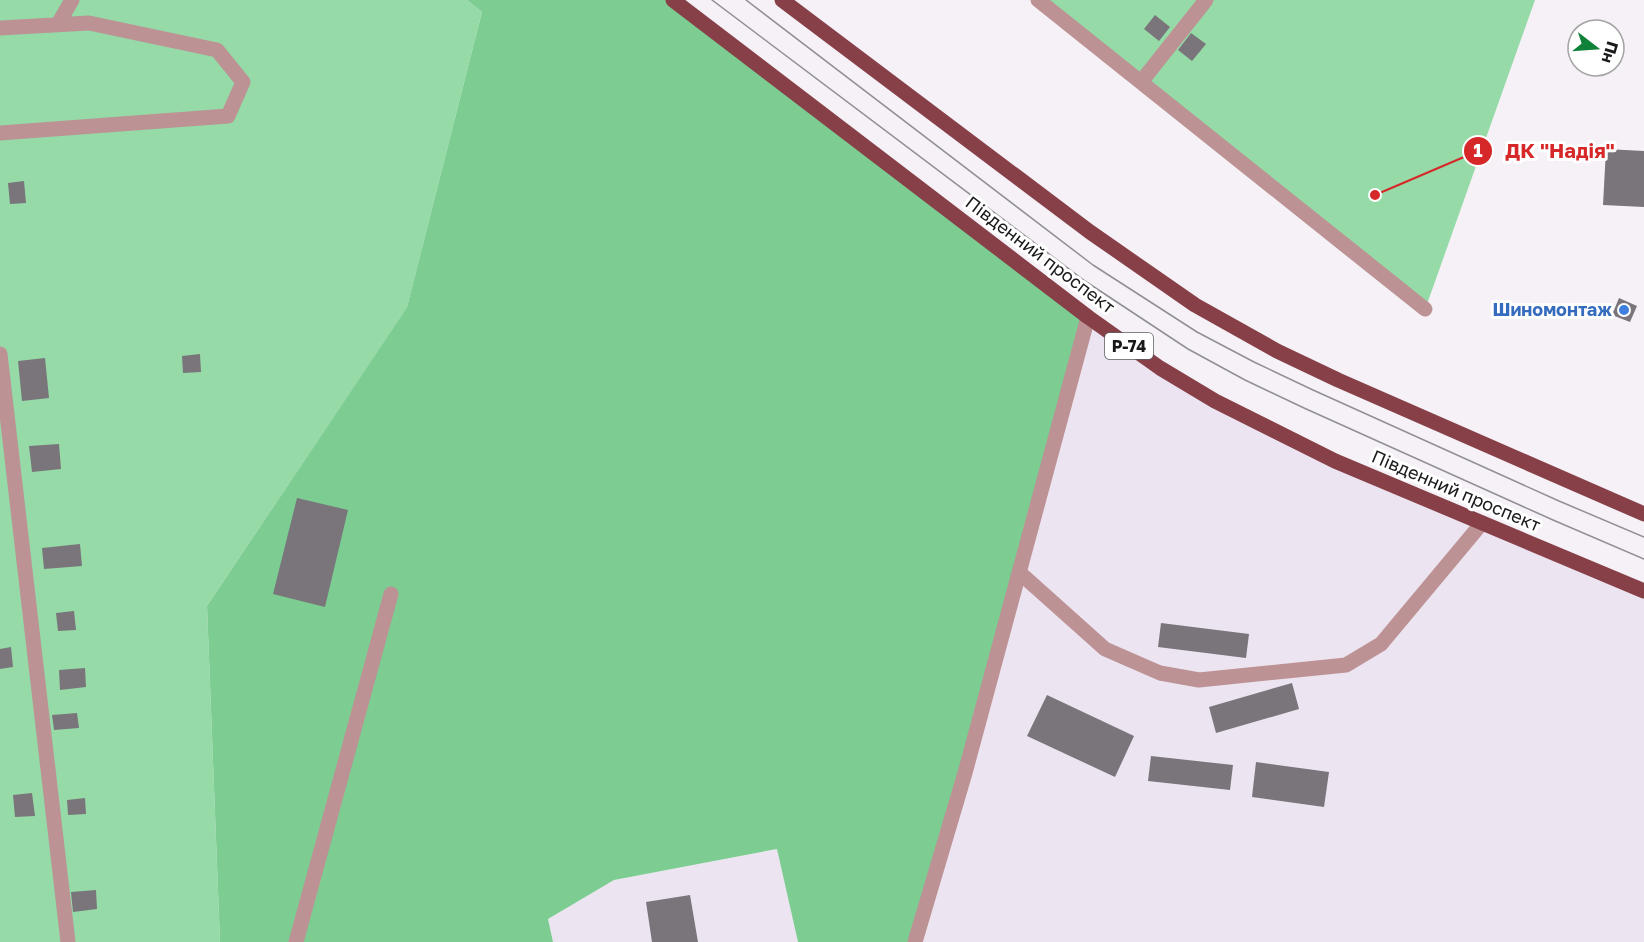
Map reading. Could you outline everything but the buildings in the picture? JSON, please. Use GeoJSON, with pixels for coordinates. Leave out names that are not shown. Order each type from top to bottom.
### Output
{"type":"FeatureCollection","features":[{"type":"Feature","properties":{"kind":"main road","name":"Південний проспект"},"geometry":{"type":"LineString","coordinates":[[674,0],[1088,317],[1160,368],[1215,401],[1335,461],[1644,591]]}},
{"type":"Feature","properties":{"kind":"main road"},"geometry":{"type":"LineString","coordinates":[[782,0],[1090,232],[1195,305],[1277,351],[1338,380],[1644,514]]}},
{"type":"Feature","properties":{"kind":"lane"},"geometry":{"type":"LineString","coordinates":[[58,24],[72,0]]}},
{"type":"Feature","properties":{"kind":"lane"},"geometry":{"type":"LineString","coordinates":[[1038,0],[1425,309]]}},
{"type":"Feature","properties":{"kind":"lane"},"geometry":{"type":"LineString","coordinates":[[1141,82],[1206,0]]}},
{"type":"Feature","properties":{"kind":"lane"},"geometry":{"type":"LineString","coordinates":[[0,28],[89,23],[217,50],[243,82],[228,116],[0,133]]}},
{"type":"Feature","properties":{"kind":"lane"},"geometry":{"type":"LineString","coordinates":[[915,942],[965,773],[1088,317]]}},
{"type":"Feature","properties":{"kind":"lane"},"geometry":{"type":"LineString","coordinates":[[0,354],[68,942]]}},
{"type":"Feature","properties":{"kind":"lane"},"geometry":{"type":"LineString","coordinates":[[1019,572],[1105,649],[1160,673],[1199,680],[1346,665],[1381,644],[1482,523]]}},
{"type":"Feature","properties":{"kind":"lane"},"geometry":{"type":"LineString","coordinates":[[296,942],[391,594]]}},
{"type":"Feature","properties":{"kind":"shaded area"},"geometry":{"type":"Polygon","coordinates":[[[1088,317],[1215,401],[1644,591],[1644,942],[915,942],[1088,317]]]}},
{"type":"Feature","properties":{"kind":"shaded area"},"geometry":{"type":"Polygon","coordinates":[[[778,849],[798,942],[553,942],[548,919],[614,880],[778,849]]]}},
{"type":"Feature","properties":{"kind":"green space"},"geometry":{"type":"Polygon","coordinates":[[[0,0],[467,0],[482,12],[407,307],[207,606],[220,942],[0,942],[0,0]]]}},
{"type":"Feature","properties":{"kind":"green space"},"geometry":{"type":"Polygon","coordinates":[[[467,0],[673,0],[1088,317],[915,942],[798,942],[777,849],[614,880],[548,919],[553,942],[220,942],[207,606],[407,307],[482,12],[467,0]]]}},
{"type":"Feature","properties":{"kind":"green space"},"geometry":{"type":"Polygon","coordinates":[[[1038,0],[1535,0],[1426,307],[1038,0]]]}},
{"type":"Feature","properties":{"kind":"tram line"},"geometry":{"type":"LineString","coordinates":[[712,0],[1085,281],[1188,349],[1304,408],[1644,559]]}},
{"type":"Feature","properties":{"kind":"tram line"},"geometry":{"type":"LineString","coordinates":[[746,0],[1093,265],[1197,332],[1313,390],[1644,537]]}},
{"type":"Feature","properties":{"kind":"place","name":"ДК \"Надія\""},"geometry":{"type":"Point","coordinates":[1375,195]}},
{"type":"Feature","properties":{"kind":"place","name":"Шиномонтаж"},"geometry":{"type":"Point","coordinates":[1624,310]}}]}
